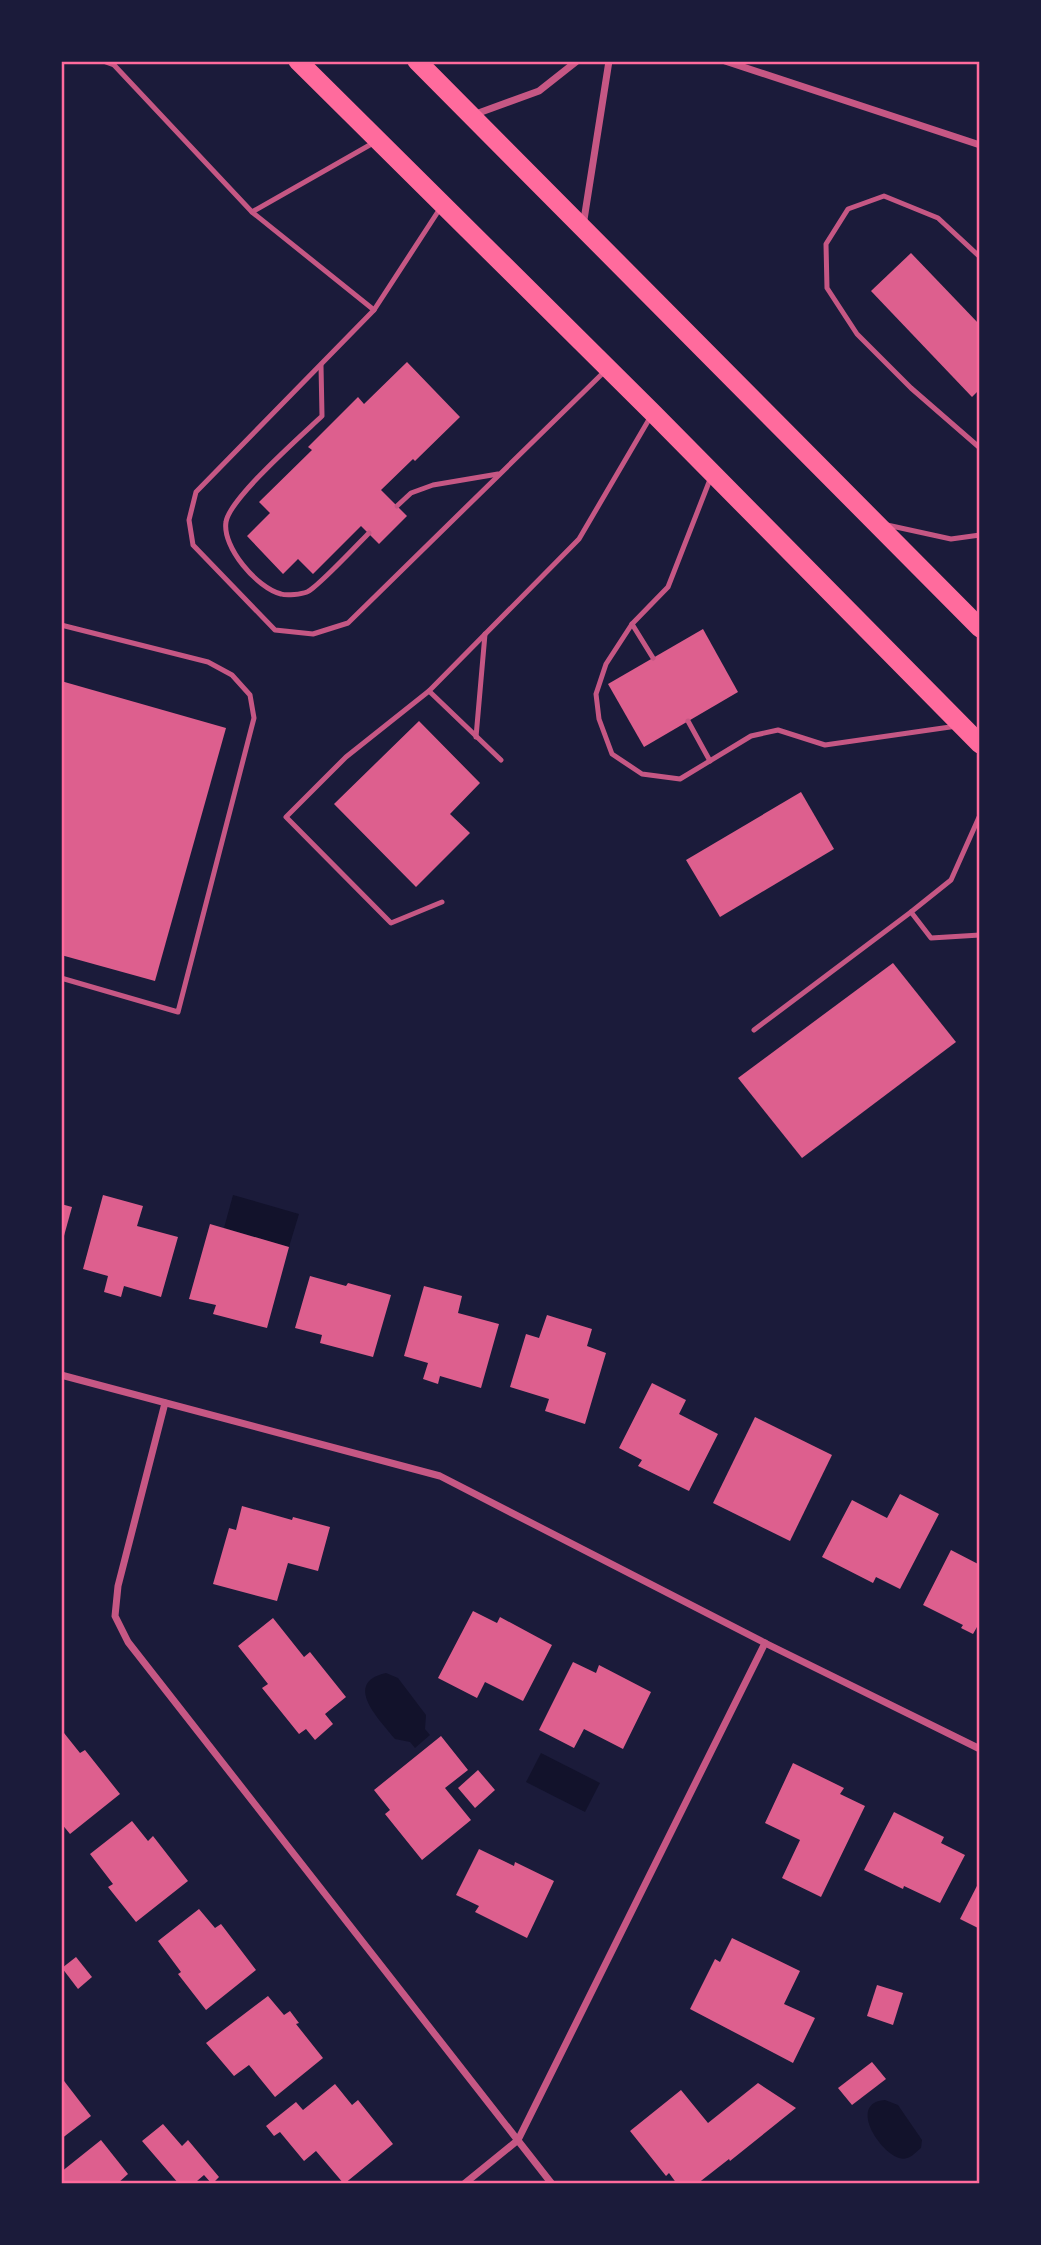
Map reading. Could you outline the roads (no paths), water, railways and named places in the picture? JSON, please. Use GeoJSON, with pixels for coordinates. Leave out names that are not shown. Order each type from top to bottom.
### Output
{"type":"FeatureCollection","features":[{"type":"Feature","properties":{"kind":"highway"},"geometry":{"type":"LineString","coordinates":[[298,61],[653,413],[980,744]]}},
{"type":"Feature","properties":{"kind":"highway"},"geometry":{"type":"LineString","coordinates":[[416,61],[980,628]]}},
{"type":"Feature","properties":{"kind":"street"},"geometry":{"type":"LineString","coordinates":[[471,115],[540,91],[577,61]]}},
{"type":"Feature","properties":{"kind":"street"},"geometry":{"type":"LineString","coordinates":[[583,227],[609,61]]}},
{"type":"Feature","properties":{"kind":"street"},"geometry":{"type":"LineString","coordinates":[[725,61],[980,145]]}},
{"type":"Feature","properties":{"kind":"street"},"geometry":{"type":"LineString","coordinates":[[61,1375],[440,1476],[765,1643],[980,1749]]}},
{"type":"Feature","properties":{"kind":"street"},"geometry":{"type":"LineString","coordinates":[[165,1403],[118,1586],[115,1616],[128,1642],[552,2184]]}},
{"type":"Feature","properties":{"kind":"street"},"geometry":{"type":"LineString","coordinates":[[464,2184],[518,2140],[765,1643]]}},
{"type":"Feature","properties":{"kind":"lane"},"geometry":{"type":"LineString","coordinates":[[103,61],[114,65],[143,94],[252,212],[374,310]]}},
{"type":"Feature","properties":{"kind":"lane"},"geometry":{"type":"LineString","coordinates":[[252,212],[378,141]]}},
{"type":"Feature","properties":{"kind":"lane"},"geometry":{"type":"LineString","coordinates":[[980,257],[938,218],[884,196],[848,209],[826,244],[827,288],[857,334],[911,388],[980,448]]}},
{"type":"Feature","properties":{"kind":"lane"},"geometry":{"type":"LineString","coordinates":[[443,205],[374,310],[195,492],[189,520],[193,545],[275,630],[313,634],[348,623],[608,368]]}},
{"type":"Feature","properties":{"kind":"lane"},"geometry":{"type":"LineString","coordinates":[[321,365],[322,416],[241,496],[225,521],[229,547],[244,567],[265,586],[281,594],[309,592],[369,533]]}},
{"type":"Feature","properties":{"kind":"lane"},"geometry":{"type":"LineString","coordinates":[[442,902],[391,923],[286,817],[346,757],[429,691],[579,539],[653,413]]}},
{"type":"Feature","properties":{"kind":"lane"},"geometry":{"type":"LineString","coordinates":[[397,506],[411,493],[433,485],[500,474]]}},
{"type":"Feature","properties":{"kind":"lane"},"geometry":{"type":"LineString","coordinates":[[712,474],[668,587],[632,624],[606,664],[596,694],[599,719],[612,754],[642,774],[680,779],[751,736],[778,730],[825,745],[962,726]]}},
{"type":"Feature","properties":{"kind":"lane"},"geometry":{"type":"LineString","coordinates":[[876,523],[951,539],[980,535]]}},
{"type":"Feature","properties":{"kind":"lane"},"geometry":{"type":"LineString","coordinates":[[632,624],[653,658]]}},
{"type":"Feature","properties":{"kind":"lane"},"geometry":{"type":"LineString","coordinates":[[61,625],[208,662],[232,675],[250,695],[254,718],[178,1012],[61,978]]}},
{"type":"Feature","properties":{"kind":"lane"},"geometry":{"type":"LineString","coordinates":[[476,737],[485,634]]}},
{"type":"Feature","properties":{"kind":"lane"},"geometry":{"type":"LineString","coordinates":[[429,691],[501,760]]}},
{"type":"Feature","properties":{"kind":"lane"},"geometry":{"type":"LineString","coordinates":[[688,721],[710,761]]}},
{"type":"Feature","properties":{"kind":"lane"},"geometry":{"type":"LineString","coordinates":[[754,1030],[951,880],[980,815]]}},
{"type":"Feature","properties":{"kind":"lane"},"geometry":{"type":"LineString","coordinates":[[911,912],[931,938],[980,935]]}}]}
